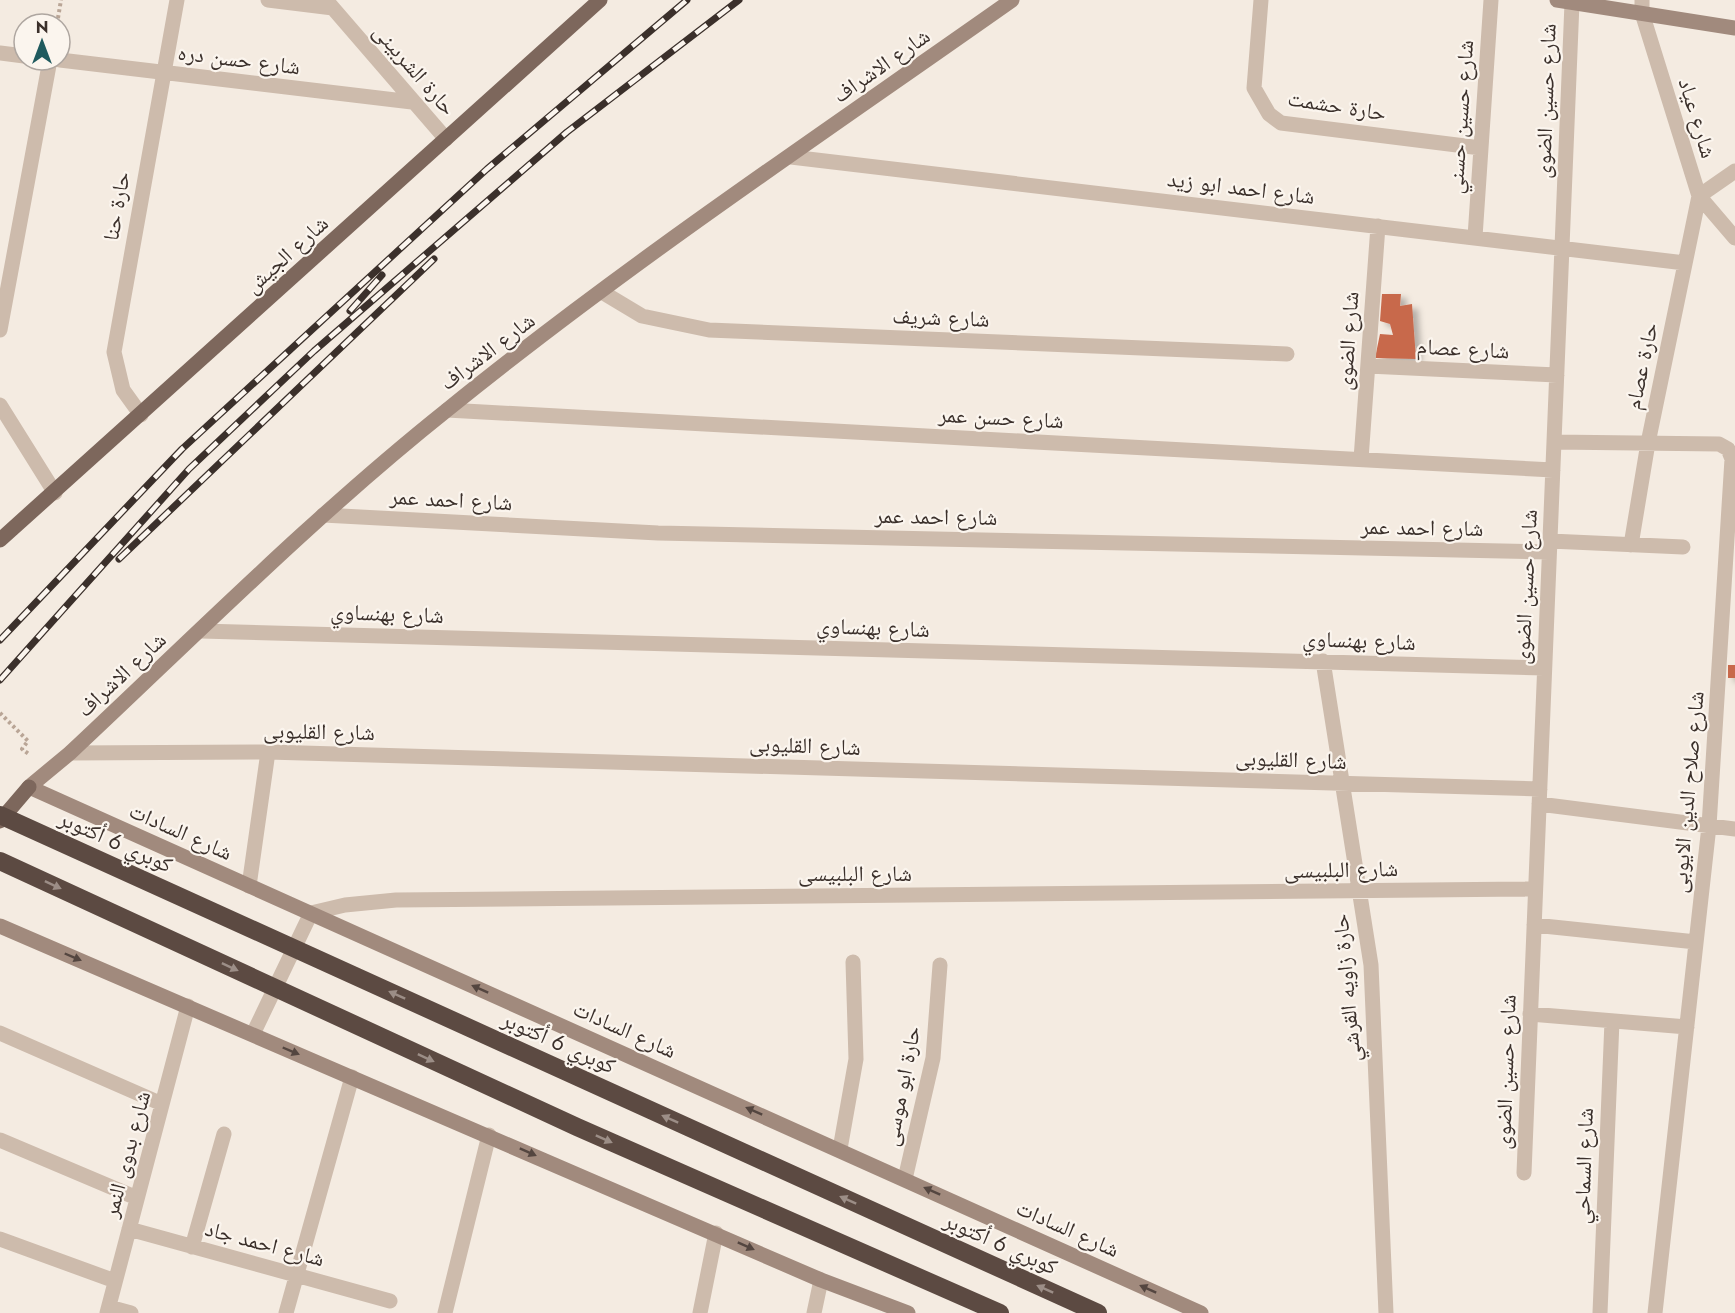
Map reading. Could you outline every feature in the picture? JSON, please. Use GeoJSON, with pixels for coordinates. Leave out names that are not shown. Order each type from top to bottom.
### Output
{"type":"FeatureCollection","features":[{"type":"Feature","properties":{"kind":"highway","name":"كوبري 6 أكتوبر"},"geometry":{"type":"LineString","coordinates":[[0,815],[1098,1313]]}},
{"type":"Feature","properties":{"kind":"highway"},"geometry":{"type":"LineString","coordinates":[[0,861],[577,1127],[1000,1313]]}},
{"type":"Feature","properties":{"kind":"main road","name":"شارع الجيش"},"geometry":{"type":"LineString","coordinates":[[0,540],[55,493],[600,0]]}},
{"type":"Feature","properties":{"kind":"main road","name":"شارع الاشراف"},"geometry":{"type":"LineString","coordinates":[[29,787],[70,753],[323,515],[447,410],[602,292],[1012,0]]}},
{"type":"Feature","properties":{"kind":"main road"},"geometry":{"type":"LineString","coordinates":[[1564,1],[1642,7],[1735,28]]}},
{"type":"Feature","properties":{"kind":"main road"},"geometry":{"type":"LineString","coordinates":[[0,821],[29,787]]}},
{"type":"Feature","properties":{"kind":"main road","name":"شارع السادات"},"geometry":{"type":"LineString","coordinates":[[29,787],[840,1149],[1201,1313]]}},
{"type":"Feature","properties":{"kind":"main road"},"geometry":{"type":"LineString","coordinates":[[0,926],[821,1280],[908,1313]]}},
{"type":"Feature","properties":{"kind":"street","name":"حارة حنا"},"geometry":{"type":"LineString","coordinates":[[141,415],[123,390],[114,352],[177,0]]}},
{"type":"Feature","properties":{"kind":"street"},"geometry":{"type":"LineString","coordinates":[[268,0],[330,4]]}},
{"type":"Feature","properties":{"kind":"street","name":"حارة حشمت"},"geometry":{"type":"LineString","coordinates":[[1261,0],[1254,88],[1269,114],[1281,123],[1481,148]]}},
{"type":"Feature","properties":{"kind":"street","name":"شارع حسين حسني"},"geometry":{"type":"LineString","coordinates":[[1475,237],[1491,0]]}},
{"type":"Feature","properties":{"kind":"street","name":"شارع حسين الضوى"},"geometry":{"type":"LineString","coordinates":[[1524,1173],[1562,248],[1564,1]]}},
{"type":"Feature","properties":{"kind":"street","name":"حارة الشربينى"},"geometry":{"type":"LineString","coordinates":[[330,4],[446,139]]}},
{"type":"Feature","properties":{"kind":"street","name":"شارع عياد"},"geometry":{"type":"LineString","coordinates":[[1642,7],[1699,196],[1735,238]]}},
{"type":"Feature","properties":{"kind":"street","name":"شارع حسن دره"},"geometry":{"type":"LineString","coordinates":[[72,61],[412,102]]}},
{"type":"Feature","properties":{"kind":"street"},"geometry":{"type":"LineString","coordinates":[[0,330],[48,72]]}},
{"type":"Feature","properties":{"kind":"street","name":"شارع احمد ابو زيد"},"geometry":{"type":"LineString","coordinates":[[791,156],[1685,263]]}},
{"type":"Feature","properties":{"kind":"street"},"geometry":{"type":"LineString","coordinates":[[1699,196],[1735,171]]}},
{"type":"Feature","properties":{"kind":"street","name":"حارة عصام"},"geometry":{"type":"LineString","coordinates":[[1630,545],[1648,443],[1699,196]]}},
{"type":"Feature","properties":{"kind":"street","name":"شارع الضوى"},"geometry":{"type":"LineString","coordinates":[[1361,459],[1378,226]]}},
{"type":"Feature","properties":{"kind":"street","name":"شارع شريف"},"geometry":{"type":"LineString","coordinates":[[602,292],[642,316],[709,330],[1287,354]]}},
{"type":"Feature","properties":{"kind":"street","name":"شارع عصام"},"geometry":{"type":"LineString","coordinates":[[1368,366],[1557,375]]}},
{"type":"Feature","properties":{"kind":"street"},"geometry":{"type":"LineString","coordinates":[[0,405],[55,493]]}},
{"type":"Feature","properties":{"kind":"street","name":"شارع حسن عمر"},"geometry":{"type":"LineString","coordinates":[[447,410],[1553,470]]}},
{"type":"Feature","properties":{"kind":"street","name":"شارع صلاح الدين الايوبى"},"geometry":{"type":"LineString","coordinates":[[1554,442],[1719,444],[1728,449],[1732,459],[1709,826],[1655,1313]]}},
{"type":"Feature","properties":{"kind":"street","name":"شارع احمد عمر"},"geometry":{"type":"LineString","coordinates":[[323,515],[658,532],[1550,547]]}},
{"type":"Feature","properties":{"kind":"street"},"geometry":{"type":"LineString","coordinates":[[1550,547],[1630,545],[1683,547]]}},
{"type":"Feature","properties":{"kind":"street","name":"شارع بهنساوي"},"geometry":{"type":"LineString","coordinates":[[201,631],[1544,668]]}},
{"type":"Feature","properties":{"kind":"street","name":"حارة زاويه القرشي"},"geometry":{"type":"LineString","coordinates":[[1323,661],[1371,965],[1386,1313]]}},
{"type":"Feature","properties":{"kind":"street"},"geometry":{"type":"LineString","coordinates":[[249,886],[268,752]]}},
{"type":"Feature","properties":{"kind":"street","name":"شارع القليوبى"},"geometry":{"type":"LineString","coordinates":[[70,753],[268,752],[1342,783],[1539,796],[1735,830]]}},
{"type":"Feature","properties":{"kind":"street","name":"شارع البلبيسى"},"geometry":{"type":"LineString","coordinates":[[311,914],[345,905],[396,900],[1535,889]]}},
{"type":"Feature","properties":{"kind":"street"},"geometry":{"type":"LineString","coordinates":[[253,1034],[311,914]]}},
{"type":"Feature","properties":{"kind":"street"},"geometry":{"type":"LineString","coordinates":[[1534,925],[1696,942]]}},
{"type":"Feature","properties":{"kind":"street"},"geometry":{"type":"LineString","coordinates":[[840,1149],[856,1059],[853,962]]}},
{"type":"Feature","properties":{"kind":"street","name":"حارة ابو موسى"},"geometry":{"type":"LineString","coordinates":[[905,1179],[933,1058],[940,966]]}},
{"type":"Feature","properties":{"kind":"street","name":"شارع بدوى النمر"},"geometry":{"type":"LineString","coordinates":[[108,1310],[188,1006]]}},
{"type":"Feature","properties":{"kind":"street"},"geometry":{"type":"LineString","coordinates":[[1530,1014],[1687,1027]]}},
{"type":"Feature","properties":{"kind":"street","name":"شارع السماحي"},"geometry":{"type":"LineString","coordinates":[[1600,1313],[1612,1021]]}},
{"type":"Feature","properties":{"kind":"street"},"geometry":{"type":"LineString","coordinates":[[0,1033],[162,1104]]}},
{"type":"Feature","properties":{"kind":"street"},"geometry":{"type":"LineString","coordinates":[[286,1313],[352,1077]]}},
{"type":"Feature","properties":{"kind":"street"},"geometry":{"type":"LineString","coordinates":[[192,1247],[224,1134]]}},
{"type":"Feature","properties":{"kind":"street"},"geometry":{"type":"LineString","coordinates":[[445,1313],[489,1135]]}},
{"type":"Feature","properties":{"kind":"street"},"geometry":{"type":"LineString","coordinates":[[0,1140],[137,1198]]}},
{"type":"Feature","properties":{"kind":"street","name":"شارع احمد جاد"},"geometry":{"type":"LineString","coordinates":[[129,1229],[296,1273],[390,1301]]}},
{"type":"Feature","properties":{"kind":"street"},"geometry":{"type":"LineString","coordinates":[[700,1313],[716,1233]]}},
{"type":"Feature","properties":{"kind":"street"},"geometry":{"type":"LineString","coordinates":[[0,1239],[115,1281]]}},
{"type":"Feature","properties":{"kind":"street"},"geometry":{"type":"LineString","coordinates":[[814,1313],[821,1280]]}},
{"type":"Feature","properties":{"kind":"street"},"geometry":{"type":"LineString","coordinates":[[108,1310],[131,1313]]}},
{"type":"Feature","properties":{"kind":"path"},"geometry":{"type":"LineString","coordinates":[[0,712],[28,741],[22,749]]}},
{"type":"Feature","properties":{"kind":"building"},"geometry":{"type":"Polygon","coordinates":[[[1382,294],[1401,294],[1400,306],[1412,304],[1416,359],[1375,358],[1380,334],[1393,335],[1390,324],[1380,321],[1382,294]]]}},
{"type":"Feature","properties":{"kind":"building"},"geometry":{"type":"Polygon","coordinates":[[[1728,665],[1735,665],[1735,678],[1728,678],[1728,665]]]}},
{"type":"Feature","properties":{"kind":"railway"},"geometry":{"type":"LineString","coordinates":[[0,640],[182,449],[487,169],[687,0]]}},
{"type":"Feature","properties":{"kind":"railway"},"geometry":{"type":"LineString","coordinates":[[0,680],[189,469],[314,351],[567,132],[739,0]]}},
{"type":"Feature","properties":{"kind":"railway"},"geometry":{"type":"LineString","coordinates":[[119,559],[434,259]]}},
{"type":"Feature","properties":{"kind":"railway"},"geometry":{"type":"LineString","coordinates":[[350,311],[382,275]]}}]}
